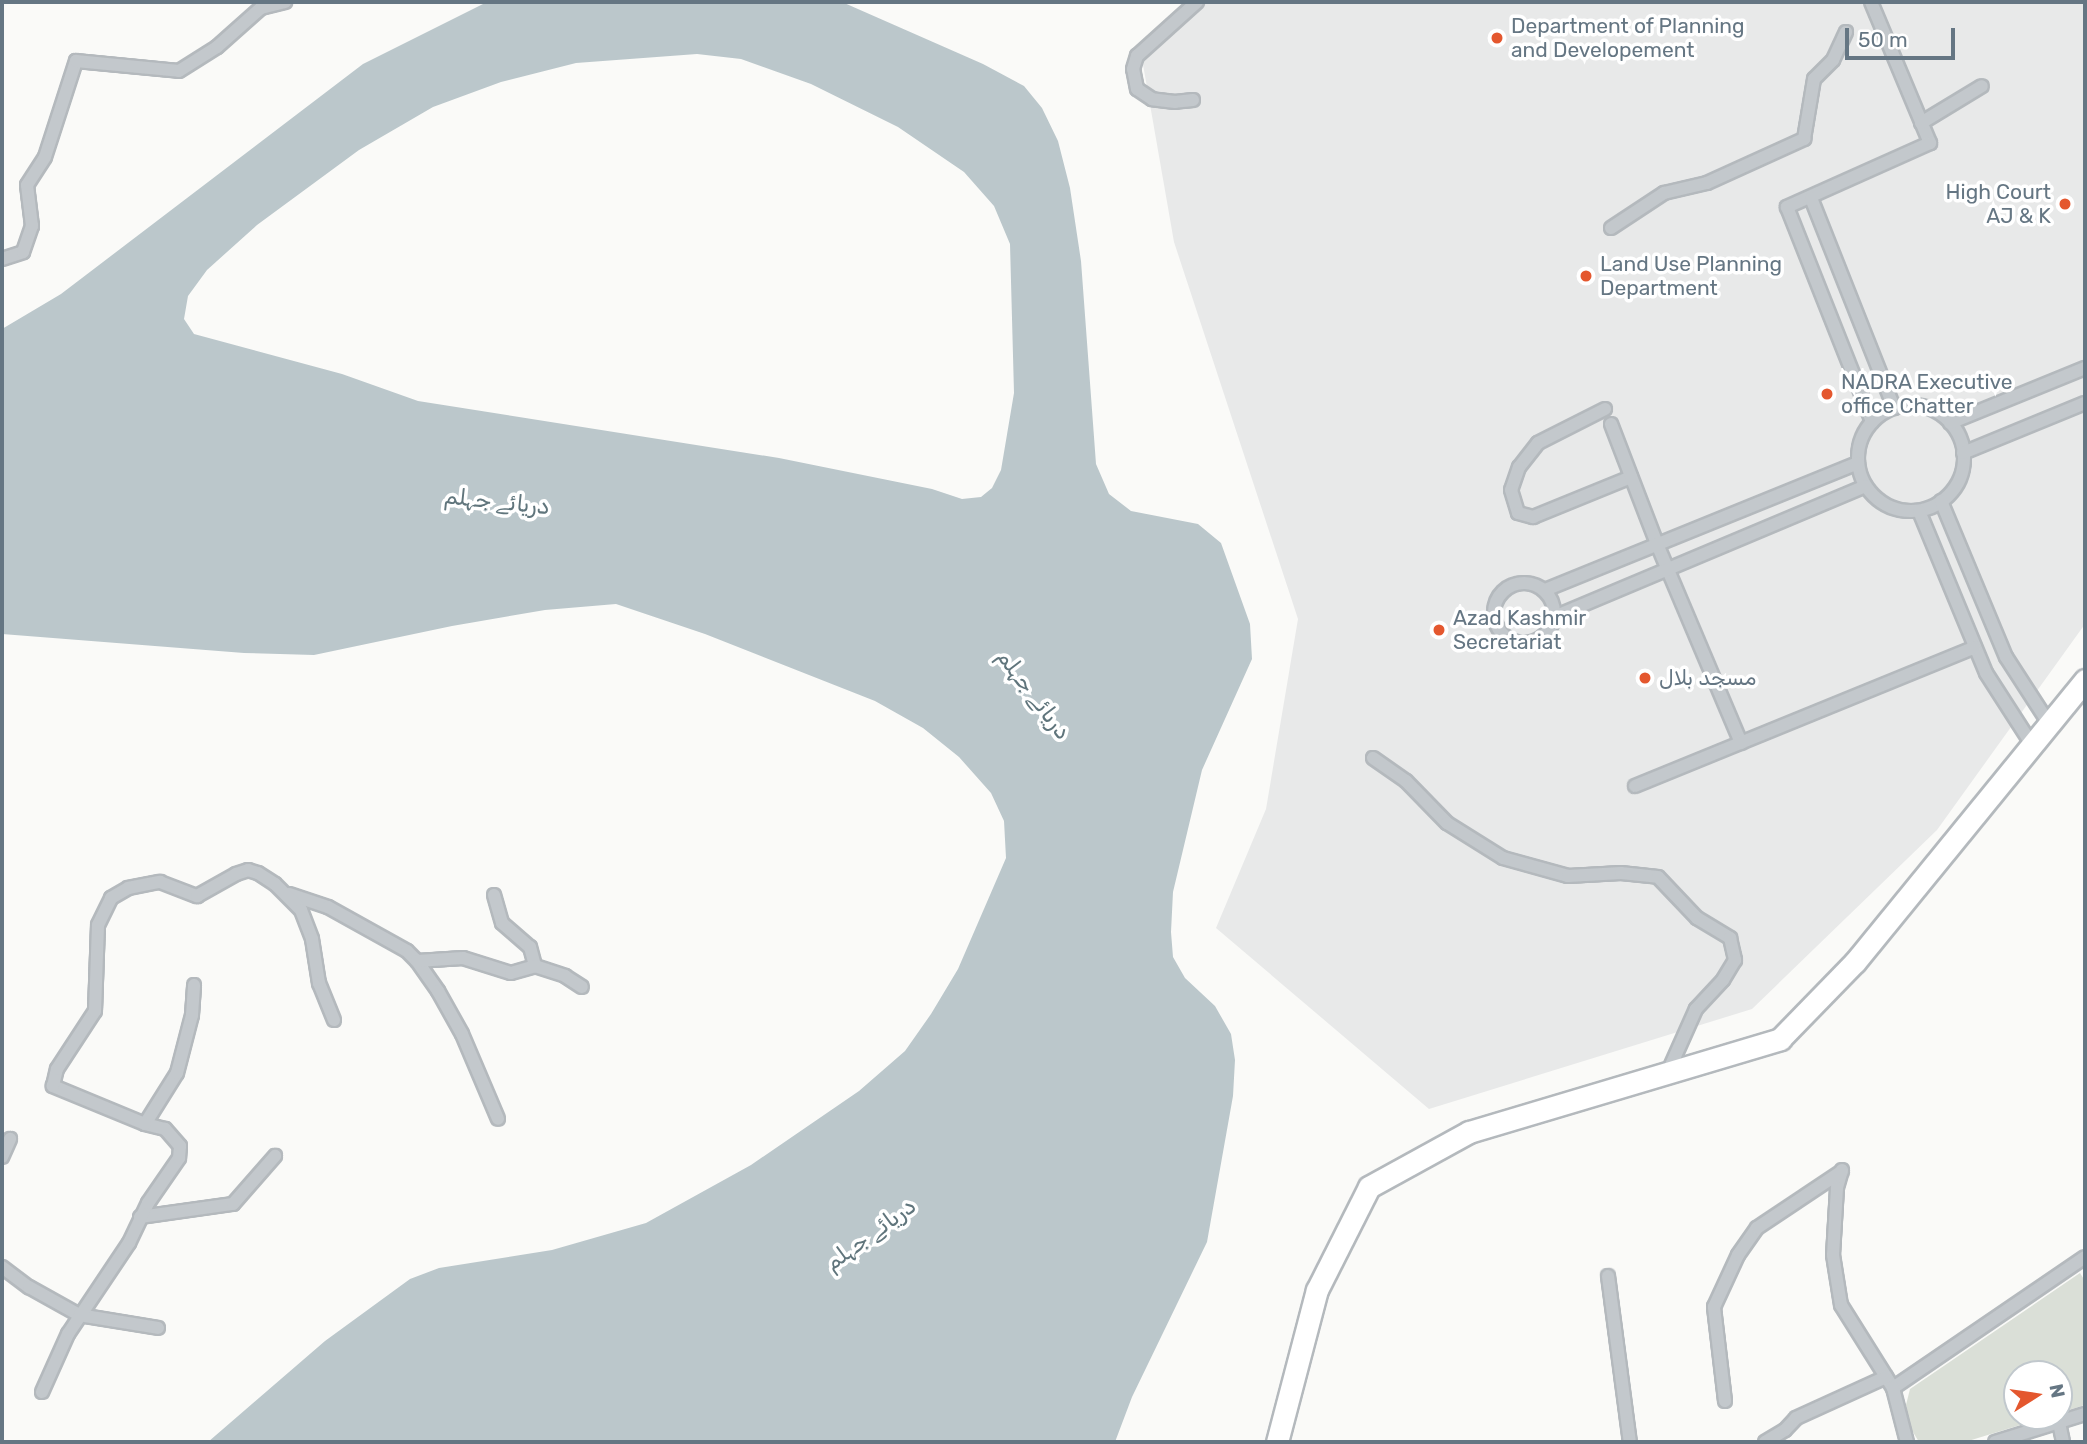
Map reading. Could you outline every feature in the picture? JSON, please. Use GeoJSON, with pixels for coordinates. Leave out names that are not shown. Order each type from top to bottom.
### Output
{"type":"FeatureCollection","features":[{"type":"Feature","properties":{"kind":"highway"},"geometry":{"type":"LineString","coordinates":[[1278,1442],[1317,1290],[1369,1187],[1469,1132],[1780,1039],[1855,962],[2085,680]]}},
{"type":"Feature","properties":{"kind":"street"},"geometry":{"type":"LineString","coordinates":[[2,259],[23,252],[33,226],[27,185],[45,157],[76,61],[179,71],[217,47],[261,8],[285,2]]}},
{"type":"Feature","properties":{"kind":"street"},"geometry":{"type":"LineString","coordinates":[[1194,100],[1175,102],[1152,99],[1137,89],[1133,69],[1137,56],[1198,2]]}},
{"type":"Feature","properties":{"kind":"street"},"geometry":{"type":"LineString","coordinates":[[1871,2],[1930,143],[1787,207],[1872,422]]}},
{"type":"Feature","properties":{"kind":"street"},"geometry":{"type":"LineString","coordinates":[[1611,228],[1664,193],[1707,184],[1804,139],[1814,79],[1833,60],[1846,32]]}},
{"type":"Feature","properties":{"kind":"street"},"geometry":{"type":"LineString","coordinates":[[1921,123],[1982,86]]}},
{"type":"Feature","properties":{"kind":"street"},"geometry":{"type":"LineString","coordinates":[[1811,198],[1894,408]]}},
{"type":"Feature","properties":{"kind":"street"},"geometry":{"type":"LineString","coordinates":[[1950,423],[2085,368]]}},
{"type":"Feature","properties":{"kind":"street"},"geometry":{"type":"LineString","coordinates":[[1963,453],[2085,403]]}},
{"type":"Feature","properties":{"kind":"street"},"geometry":{"type":"LineString","coordinates":[[1911,405],[1928,408],[1950,423],[1963,453],[1959,480],[1941,501],[1919,511],[1902,511],[1885,505],[1866,486],[1858,463],[1859,445],[1872,422],[1894,408],[1911,405]]}},
{"type":"Feature","properties":{"kind":"street"},"geometry":{"type":"LineString","coordinates":[[1605,409],[1558,432],[1532,451],[1519,467],[1511,490],[1518,513],[1533,517],[1632,477]]}},
{"type":"Feature","properties":{"kind":"street"},"geometry":{"type":"LineString","coordinates":[[1611,424],[1657,544],[1741,743]]}},
{"type":"Feature","properties":{"kind":"street"},"geometry":{"type":"LineString","coordinates":[[1545,590],[1858,463]]}},
{"type":"Feature","properties":{"kind":"street"},"geometry":{"type":"LineString","coordinates":[[1554,617],[1866,486]]}},
{"type":"Feature","properties":{"kind":"street"},"geometry":{"type":"LineString","coordinates":[[1941,501],[2006,657],[2050,725]]}},
{"type":"Feature","properties":{"kind":"street"},"geometry":{"type":"LineString","coordinates":[[1919,511],[1986,673],[2033,746]]}},
{"type":"Feature","properties":{"kind":"street"},"geometry":{"type":"LineString","coordinates":[[1526,582],[1545,590],[1551,598],[1554,617],[1546,634],[1529,643],[1511,639],[1497,626],[1495,606],[1506,589],[1526,582]]}},
{"type":"Feature","properties":{"kind":"street"},"geometry":{"type":"LineString","coordinates":[[1635,786],[1975,648]]}},
{"type":"Feature","properties":{"kind":"street"},"geometry":{"type":"LineString","coordinates":[[1373,758],[1406,781],[1447,823],[1503,858],[1569,876],[1621,873],[1658,877],[1697,918],[1730,938],[1735,960],[1723,980],[1696,1009],[1668,1073]]}},
{"type":"Feature","properties":{"kind":"street"},"geometry":{"type":"LineString","coordinates":[[42,1392],[79,1315],[129,1243],[140,1217],[174,1166],[180,1146],[165,1129],[145,1124],[53,1086],[57,1069],[95,1011],[97,925],[111,898],[128,888],[160,882],[197,896],[248,870],[258,873],[301,910],[319,983],[334,1020]]}},
{"type":"Feature","properties":{"kind":"street"},"geometry":{"type":"LineString","coordinates":[[282,891],[328,907],[407,951],[417,961],[462,1034],[498,1119]]}},
{"type":"Feature","properties":{"kind":"street"},"geometry":{"type":"LineString","coordinates":[[494,895],[502,923],[530,947],[535,966]]}},
{"type":"Feature","properties":{"kind":"street"},"geometry":{"type":"LineString","coordinates":[[417,961],[463,958],[511,973],[535,966],[565,975],[582,986]]}},
{"type":"Feature","properties":{"kind":"street"},"geometry":{"type":"LineString","coordinates":[[145,1124],[177,1073],[192,1015],[194,985]]}},
{"type":"Feature","properties":{"kind":"street"},"geometry":{"type":"LineString","coordinates":[[2,1157],[10,1139]]}},
{"type":"Feature","properties":{"kind":"street"},"geometry":{"type":"LineString","coordinates":[[140,1217],[233,1204],[275,1156]]}},
{"type":"Feature","properties":{"kind":"street"},"geometry":{"type":"LineString","coordinates":[[1725,1401],[1714,1307],[1738,1255],[1757,1228],[1842,1170],[1837,1188],[1833,1255],[1841,1305],[1894,1388],[1907,1442]]}},
{"type":"Feature","properties":{"kind":"street"},"geometry":{"type":"LineString","coordinates":[[1894,1388],[2085,1257]]}},
{"type":"Feature","properties":{"kind":"street"},"geometry":{"type":"LineString","coordinates":[[2,1267],[29,1287],[79,1315],[158,1328]]}},
{"type":"Feature","properties":{"kind":"street"},"geometry":{"type":"LineString","coordinates":[[1608,1276],[1630,1442]]}},
{"type":"Feature","properties":{"kind":"street"},"geometry":{"type":"LineString","coordinates":[[1765,1442],[1785,1430],[1796,1418],[1885,1377]]}},
{"type":"Feature","properties":{"kind":"street"},"geometry":{"type":"LineString","coordinates":[[1995,1442],[2035,1430]]}},
{"type":"Feature","properties":{"kind":"shaded area"},"geometry":{"type":"Polygon","coordinates":[[[1185,2],[2085,2],[2085,624],[1937,830],[1752,1009],[1429,1109],[1216,928],[1266,809],[1298,619],[1174,242],[1141,53],[1185,2]]]}},
{"type":"Feature","properties":{"kind":"shaded area"},"geometry":{"type":"Polygon","coordinates":[[[2080,1273],[2085,1281],[2085,1405],[2073,1409],[2073,1360],[2003,1360],[2004,1430],[1965,1442],[1919,1442],[1910,1427],[1906,1405],[1910,1389],[2080,1273]]]}},
{"type":"Feature","properties":{"kind":"water","name":"دریائے جہلم"},"geometry":{"type":"Polygon","coordinates":[[[487,2],[842,2],[983,64],[1024,86],[1042,108],[1058,141],[1070,188],[1081,261],[1096,464],[1109,494],[1131,511],[1198,524],[1221,543],[1250,624],[1252,659],[1202,770],[1173,892],[1171,932],[1173,957],[1185,978],[1215,1006],[1231,1034],[1235,1060],[1233,1096],[1207,1242],[1132,1397],[1115,1442],[208,1442],[325,1341],[410,1279],[439,1268],[552,1250],[646,1223],[751,1165],[859,1091],[905,1051],[931,1014],[958,969],[1006,858],[1004,821],[991,793],[959,757],[923,728],[875,701],[705,634],[616,604],[545,610],[314,655],[244,653],[2,634],[2,329],[61,294],[363,64],[487,2]],[[697,54],[576,63],[501,82],[433,107],[359,150],[257,225],[207,270],[188,296],[184,319],[194,334],[342,374],[418,401],[779,458],[932,489],[962,499],[981,497],[992,488],[1001,470],[1014,393],[1010,244],[994,206],[964,172],[898,127],[811,84],[741,59],[697,54]]]}},
{"type":"Feature","properties":{"kind":"place","name":"Department of Planning and Developement"},"geometry":{"type":"Point","coordinates":[1497,38]}},
{"type":"Feature","properties":{"kind":"place","name":"High Court AJ & K"},"geometry":{"type":"Point","coordinates":[2065,204]}},
{"type":"Feature","properties":{"kind":"place","name":"Land Use Planning Department"},"geometry":{"type":"Point","coordinates":[1586,276]}},
{"type":"Feature","properties":{"kind":"place","name":"NADRA Executive office Chatter"},"geometry":{"type":"Point","coordinates":[1827,394]}},
{"type":"Feature","properties":{"kind":"place","name":"Azad Kashmir Secretariat"},"geometry":{"type":"Point","coordinates":[1439,630]}},
{"type":"Feature","properties":{"kind":"place","name":"مسجد بلال"},"geometry":{"type":"Point","coordinates":[1645,678]}}]}
